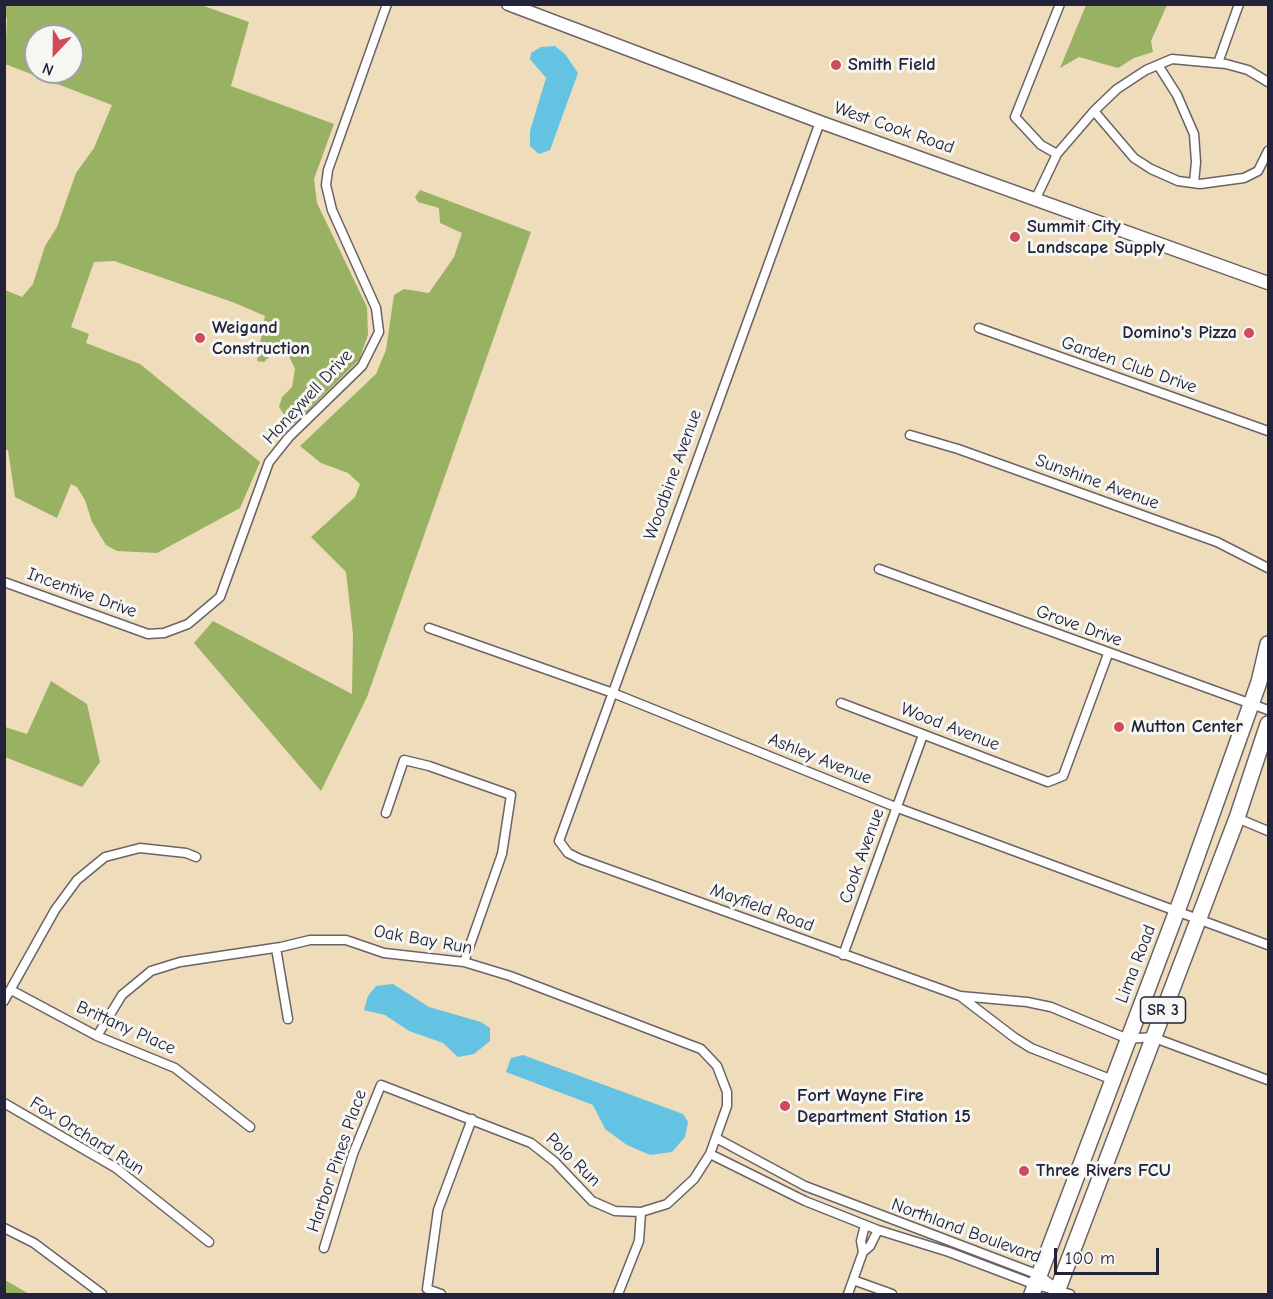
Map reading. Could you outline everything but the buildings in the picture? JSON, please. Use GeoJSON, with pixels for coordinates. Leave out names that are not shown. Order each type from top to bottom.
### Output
{"type":"FeatureCollection","features":[{"type":"Feature","properties":{"kind":"highway","name":"Lima Road"},"geometry":{"type":"LineString","coordinates":[[1036,1285],[1177,910],[1250,705],[1269,644]]}},
{"type":"Feature","properties":{"kind":"highway","name":"SR 3"},"geometry":{"type":"LineString","coordinates":[[1062,1293],[1152,1037],[1237,818],[1269,724]]}},
{"type":"Feature","properties":{"kind":"main road","name":"West Cook Road"},"geometry":{"type":"LineString","coordinates":[[508,4],[819,122],[1269,283]]}},
{"type":"Feature","properties":{"kind":"street","name":"Honeywell Drive"},"geometry":{"type":"LineString","coordinates":[[148,634],[164,633],[188,624],[220,597],[269,462],[289,437],[362,366],[373,348],[379,332],[376,309],[332,210],[326,185],[328,170],[387,4]]}},
{"type":"Feature","properties":{"kind":"street"},"geometry":{"type":"LineString","coordinates":[[1057,154],[1028,133],[1015,117],[1060,4]]}},
{"type":"Feature","properties":{"kind":"street"},"geometry":{"type":"LineString","coordinates":[[1218,63],[1239,4]]}},
{"type":"Feature","properties":{"kind":"street"},"geometry":{"type":"LineString","coordinates":[[1036,198],[1057,154],[1094,111],[1118,89],[1146,70],[1172,59],[1218,63],[1248,70],[1269,82]]}},
{"type":"Feature","properties":{"kind":"street"},"geometry":{"type":"LineString","coordinates":[[1158,65],[1177,95],[1194,134],[1197,162],[1194,183]]}},
{"type":"Feature","properties":{"kind":"street"},"geometry":{"type":"LineString","coordinates":[[1094,111],[1134,158],[1169,177],[1194,183],[1244,178],[1258,171],[1269,151]]}},
{"type":"Feature","properties":{"kind":"street","name":"Woodbine Avenue"},"geometry":{"type":"LineString","coordinates":[[559,841],[819,122]]}},
{"type":"Feature","properties":{"kind":"street","name":"Garden Club Drive"},"geometry":{"type":"LineString","coordinates":[[979,328],[1269,431]]}},
{"type":"Feature","properties":{"kind":"street","name":"Sunshine Avenue"},"geometry":{"type":"LineString","coordinates":[[910,435],[958,449],[1199,536],[1269,568]]}},
{"type":"Feature","properties":{"kind":"street","name":"Grove Drive"},"geometry":{"type":"LineString","coordinates":[[879,569],[1108,654],[1269,710]]}},
{"type":"Feature","properties":{"kind":"street","name":"Incentive Drive"},"geometry":{"type":"LineString","coordinates":[[4,582],[148,634]]}},
{"type":"Feature","properties":{"kind":"street","name":"Ashley Avenue"},"geometry":{"type":"LineString","coordinates":[[429,628],[614,693],[898,808],[1269,945]]}},
{"type":"Feature","properties":{"kind":"street","name":"Wood Avenue"},"geometry":{"type":"LineString","coordinates":[[841,703],[1048,782],[1063,776],[1108,654]]}},
{"type":"Feature","properties":{"kind":"street","name":"Cook Avenue"},"geometry":{"type":"LineString","coordinates":[[843,955],[923,735]]}},
{"type":"Feature","properties":{"kind":"street"},"geometry":{"type":"LineString","coordinates":[[386,813],[404,760],[429,766],[511,795],[502,854],[464,962]]}},
{"type":"Feature","properties":{"kind":"street"},"geometry":{"type":"LineString","coordinates":[[1237,818],[1269,831]]}},
{"type":"Feature","properties":{"kind":"street","name":"Mayfield Road"},"geometry":{"type":"LineString","coordinates":[[559,841],[568,853],[579,859],[960,996]]}},
{"type":"Feature","properties":{"kind":"street"},"geometry":{"type":"LineString","coordinates":[[4,1001],[55,910],[77,880],[105,857],[140,848],[186,853],[196,857]]}},
{"type":"Feature","properties":{"kind":"street","name":"Oak Bay Run"},"geometry":{"type":"LineString","coordinates":[[97,1036],[122,995],[151,971],[180,962],[276,948],[310,940],[346,940],[384,953],[464,962],[510,976],[701,1049],[717,1066],[726,1092],[727,1106],[716,1138]]}},
{"type":"Feature","properties":{"kind":"street"},"geometry":{"type":"LineString","coordinates":[[276,948],[288,1020]]}},
{"type":"Feature","properties":{"kind":"street","name":"Brittany Place"},"geometry":{"type":"LineString","coordinates":[[11,990],[97,1036],[175,1068],[250,1127]]}},
{"type":"Feature","properties":{"kind":"street"},"geometry":{"type":"LineString","coordinates":[[960,996],[1027,1002],[1051,1007],[1128,1039],[1152,1037],[1269,1080]]}},
{"type":"Feature","properties":{"kind":"street"},"geometry":{"type":"LineString","coordinates":[[960,996],[1014,1038],[1031,1048],[1113,1080]]}},
{"type":"Feature","properties":{"kind":"street","name":"Polo Run"},"geometry":{"type":"LineString","coordinates":[[381,1085],[531,1143],[555,1162],[592,1201],[615,1211],[640,1212],[667,1204],[694,1179],[710,1154],[716,1138]]}},
{"type":"Feature","properties":{"kind":"street","name":"Harbor Pines Place"},"geometry":{"type":"LineString","coordinates":[[324,1248],[353,1154],[381,1085]]}},
{"type":"Feature","properties":{"kind":"street","name":"Fox Orchard Run"},"geometry":{"type":"LineString","coordinates":[[4,1104],[116,1168],[209,1242]]}},
{"type":"Feature","properties":{"kind":"street"},"geometry":{"type":"LineString","coordinates":[[441,1294],[427,1289],[438,1210],[472,1119]]}},
{"type":"Feature","properties":{"kind":"street","name":"Northland Boulevard"},"geometry":{"type":"LineString","coordinates":[[716,1138],[805,1186],[1036,1285]]}},
{"type":"Feature","properties":{"kind":"street","name":"Northland Boulevard"},"geometry":{"type":"LineString","coordinates":[[710,1154],[766,1182],[865,1225],[949,1252],[1062,1293]]}},
{"type":"Feature","properties":{"kind":"street"},"geometry":{"type":"LineString","coordinates":[[766,1182],[771,1168]]}},
{"type":"Feature","properties":{"kind":"street"},"geometry":{"type":"LineString","coordinates":[[618,1294],[639,1241],[640,1212]]}},
{"type":"Feature","properties":{"kind":"street"},"geometry":{"type":"LineString","coordinates":[[863,1252],[861,1241],[865,1225]]}},
{"type":"Feature","properties":{"kind":"street"},"geometry":{"type":"LineString","coordinates":[[4,1228],[34,1243],[102,1294]]}},
{"type":"Feature","properties":{"kind":"street"},"geometry":{"type":"LineString","coordinates":[[848,1294],[863,1252],[870,1246],[878,1230]]}},
{"type":"Feature","properties":{"kind":"street"},"geometry":{"type":"LineString","coordinates":[[853,1280],[892,1294]]}},
{"type":"Feature","properties":{"kind":"green space"},"geometry":{"type":"Polygon","coordinates":[[[5,4],[201,5],[249,22],[231,86],[334,124],[314,179],[317,203],[367,307],[368,335],[359,360],[292,426],[279,407],[282,397],[292,387],[295,369],[289,356],[275,351],[264,362],[257,361],[265,316],[235,303],[114,261],[94,262],[71,327],[89,334],[86,343],[140,364],[260,462],[240,508],[157,553],[117,551],[106,545],[92,522],[85,500],[77,487],[71,484],[57,518],[15,497],[8,450],[4,450],[5,290],[22,297],[33,284],[45,246],[57,227],[76,173],[94,148],[112,105],[57,84],[84,84],[84,24],[24,24],[24,71],[5,64],[7,18],[5,4]]]}},
{"type":"Feature","properties":{"kind":"green space"},"geometry":{"type":"Polygon","coordinates":[[[1086,5],[1167,5],[1151,41],[1153,52],[1134,58],[1118,68],[1079,57],[1060,68],[1086,5]]]}},
{"type":"Feature","properties":{"kind":"green space"},"geometry":{"type":"Polygon","coordinates":[[[420,190],[531,232],[367,697],[321,791],[194,643],[213,621],[352,694],[353,634],[346,572],[311,537],[355,497],[360,484],[348,473],[321,463],[300,446],[376,374],[386,350],[394,295],[404,289],[429,293],[454,257],[462,233],[440,223],[439,208],[418,202],[415,197],[420,190]]]}},
{"type":"Feature","properties":{"kind":"green space"},"geometry":{"type":"Polygon","coordinates":[[[51,681],[87,704],[100,762],[82,787],[5,757],[5,727],[27,734],[51,681]]]}},
{"type":"Feature","properties":{"kind":"green space"},"geometry":{"type":"Polygon","coordinates":[[[5,1280],[29,1294],[5,1294],[5,1280]]]}},
{"type":"Feature","properties":{"kind":"water"},"geometry":{"type":"Polygon","coordinates":[[[555,46],[565,54],[578,73],[550,150],[539,154],[530,146],[530,131],[546,78],[530,59],[531,53],[541,47],[555,46]]]}},
{"type":"Feature","properties":{"kind":"water"},"geometry":{"type":"Polygon","coordinates":[[[393,984],[429,1007],[481,1022],[490,1028],[490,1041],[474,1054],[458,1057],[443,1043],[409,1031],[385,1015],[364,1010],[368,996],[376,986],[393,984]]]}},
{"type":"Feature","properties":{"kind":"water"},"geometry":{"type":"Polygon","coordinates":[[[523,1055],[683,1114],[688,1122],[685,1137],[672,1152],[650,1155],[627,1145],[605,1129],[593,1105],[506,1072],[511,1058],[523,1055]]]}},
{"type":"Feature","properties":{"kind":"place","name":"Smith Field"},"geometry":{"type":"Point","coordinates":[836,65]}},
{"type":"Feature","properties":{"kind":"place","name":"Summit City Landscape Supply"},"geometry":{"type":"Point","coordinates":[1015,237]}},
{"type":"Feature","properties":{"kind":"place","name":"Domino's Pizza"},"geometry":{"type":"Point","coordinates":[1249,333]}},
{"type":"Feature","properties":{"kind":"place","name":"Weigand Construction"},"geometry":{"type":"Point","coordinates":[200,338]}},
{"type":"Feature","properties":{"kind":"place","name":"Mutton Center"},"geometry":{"type":"Point","coordinates":[1119,727]}},
{"type":"Feature","properties":{"kind":"place","name":"Fort Wayne Fire Department Station 15"},"geometry":{"type":"Point","coordinates":[785,1106]}},
{"type":"Feature","properties":{"kind":"place","name":"Three Rivers FCU"},"geometry":{"type":"Point","coordinates":[1024,1171]}}]}
